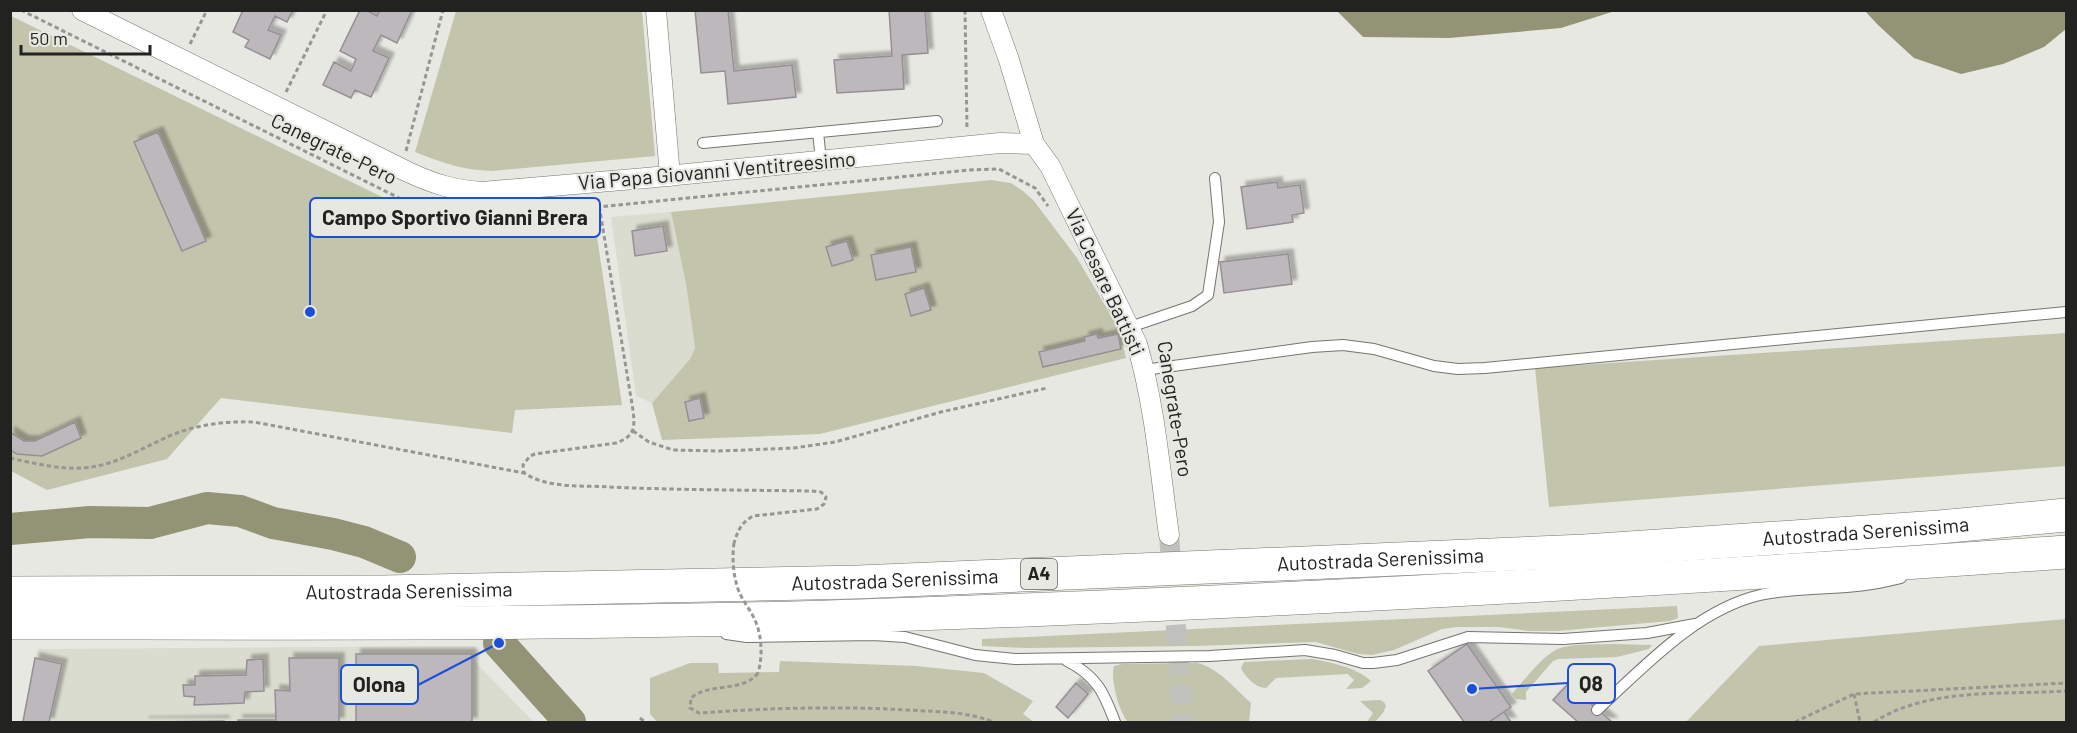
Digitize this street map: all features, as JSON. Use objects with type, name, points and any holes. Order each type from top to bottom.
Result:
[{"type":"highway","name":"Autostrada Serenissima","points":[[10,594],[383,592],[858,582],[1585,550],[1940,527],[2067,515]]},
{"type":"highway","name":"Autostrada Serenissima","points":[[10,622],[624,621],[858,616],[1474,590],[2067,552]]},
{"type":"street","name":"Via Papa Giovanni Ventitreesimo","points":[[82,10],[402,168],[436,184],[458,191],[482,192],[670,176],[1000,142],[1034,144]]},
{"type":"street","points":[[656,10],[670,176]]},
{"type":"street","name":"Via Cesare Battisti","points":[[992,10],[1034,144],[1050,166],[1130,327],[1144,370],[1156,434],[1169,534]]},
{"type":"lane","points":[[703,143],[937,121]]},
{"type":"lane","points":[[818,132],[820,161]]},
{"type":"lane","points":[[1130,327],[1192,306],[1208,296],[1219,222],[1215,178]]},
{"type":"lane","points":[[1144,370],[1312,347],[1343,345],[1374,349],[1434,366],[1458,369],[1485,368],[2067,312]]},
{"type":"lane","points":[[1932,572],[2010,556]]},
{"type":"lane","points":[[1597,710],[1695,624],[1735,603],[1780,591],[1864,585],[1909,576]]},
{"type":"lane","points":[[624,621],[747,637],[873,635],[905,637],[975,656],[1015,659],[1210,656],[1305,650],[1327,653],[1363,663],[1397,660],[1468,637],[1563,639],[1647,633],[1695,624]]},
{"type":"lane","points":[[1065,660],[1092,677],[1107,699],[1115,723]]},
{"type":"path","name":"Canegrate-Pero","points":[[21,10],[401,199],[425,209],[444,213],[488,218],[969,170],[999,169],[1035,188],[1053,214]]},
{"type":"path","points":[[182,60],[207,10]]},
{"type":"path","points":[[279,108],[327,10]]},
{"type":"path","points":[[402,168],[443,10]]},
{"type":"path","points":[[965,10],[969,170]]},
{"type":"path","points":[[524,473],[523,465],[530,456],[616,443],[627,439],[633,431],[635,422],[595,182]]},
{"type":"path","points":[[633,431],[649,442],[673,450],[794,448],[835,442],[942,412],[1047,388]]},
{"type":"path","points":[[10,458],[70,469],[94,467],[136,453],[166,437],[195,427],[226,421],[245,422],[524,473],[537,480],[558,484],[640,489],[821,492],[826,497],[824,504],[817,509],[753,516],[738,528],[734,543],[733,565],[736,582],[758,629],[761,664],[758,673],[750,681],[700,692],[691,698],[690,708],[699,713],[792,708],[862,708],[953,713],[977,716],[993,723]]},
{"type":"path","points":[[1795,723],[1854,694],[2067,683]]},
{"type":"path","points":[[1874,723],[1895,711],[1933,699],[2067,691]]},
{"type":"path","points":[[1854,694],[1860,723]]},
{"type":"path","points":[[640,718],[645,723]]},
{"type":"shaded area","points":[[456,11],[642,11],[655,156],[492,171],[453,165],[415,152]]},
{"type":"shaded area","points":[[1337,11],[1615,11],[1561,28],[1449,38],[1363,37]]},
{"type":"shaded area","points":[[1865,11],[2066,11],[2066,29],[2044,47],[2003,64],[1961,74],[1914,58]]},
{"type":"shaded area","points":[[11,16],[415,213],[460,225],[478,227],[594,216],[622,405],[515,410],[512,433],[221,398],[167,459],[47,490],[11,471]]},
{"type":"shaded area","points":[[991,180],[1011,183],[1034,201],[1077,258],[1119,329],[1126,358],[820,434],[662,440],[652,403],[690,359],[695,348],[686,284],[671,212]]},
{"type":"shaded area","points":[[671,212],[686,284],[695,348],[690,359],[652,403],[636,396],[611,217]]},
{"type":"shaded area","points":[[2066,333],[2066,466],[1549,507],[1535,368]]},
{"type":"shaded area","points":[[1677,606],[1678,618],[1670,621],[1557,631],[1529,631],[1499,627],[1442,629],[1394,650],[1372,655],[1358,654],[1316,642],[1194,646],[1026,648],[982,646],[982,639]]},
{"type":"shaded area","points":[[2066,619],[2066,722],[1686,722],[1759,646]]},
{"type":"shaded area","points":[[1572,645],[1652,645],[1649,649],[1617,657],[1558,659],[1553,661],[1526,692],[1526,700],[1516,699],[1512,694],[1547,656],[1560,648]]},
{"type":"shaded area","points":[[475,646],[475,662],[534,722],[21,722],[38,649]]},
{"type":"shaded area","points":[[1312,659],[1351,669],[1371,681],[1362,688],[1346,689],[1354,680],[1348,674],[1276,678],[1266,688],[1251,681],[1241,668],[1244,662]]},
{"type":"shaded area","points":[[780,661],[916,666],[984,673],[1033,701],[1023,714],[1034,722],[657,722],[650,714],[650,678],[690,663],[718,663],[719,673],[779,672]]},
{"type":"shaded area","points":[[1197,663],[1220,674],[1251,703],[1249,722],[1128,722],[1121,711],[1116,695],[1113,679],[1114,666]]},
{"type":"shaded area","points":[[1380,700],[1386,706],[1383,713],[1375,722],[1367,722],[1373,713],[1360,701]]},
{"type":"building","points":[[243,10],[293,10],[287,22],[275,16],[268,30],[281,35],[270,59],[245,47],[249,40],[233,32]]},
{"type":"building","points":[[360,10],[366,10],[377,16],[380,10],[412,10],[397,43],[381,35],[373,51],[389,58],[371,97],[355,90],[351,98],[323,85],[334,62],[351,71],[356,59],[340,51]]},
{"type":"building","points":[[695,10],[728,10],[734,71],[792,65],[796,97],[728,104],[725,71],[701,73]]},
{"type":"building","points":[[889,10],[925,10],[928,53],[902,55],[904,89],[837,93],[834,60],[892,56]]},
{"type":"building","points":[[158,132],[206,241],[182,251],[134,142]]},
{"type":"building","points":[[1277,182],[1278,188],[1300,185],[1304,213],[1292,215],[1293,222],[1247,229],[1241,187]]},
{"type":"building","points":[[663,226],[667,251],[635,256],[632,231]]},
{"type":"building","points":[[847,241],[853,260],[832,266],[826,247]]},
{"type":"building","points":[[911,247],[916,272],[876,280],[871,255]]},
{"type":"building","points":[[1288,254],[1292,284],[1224,293],[1220,262]]},
{"type":"building","points":[[924,288],[931,310],[911,316],[905,294]]},
{"type":"building","points":[[1097,334],[1098,338],[1118,334],[1121,349],[1043,367],[1039,352],[1085,341],[1084,337]]},
{"type":"building","points":[[700,398],[704,418],[689,421],[685,402]]},
{"type":"building","points":[[75,422],[81,438],[42,456],[17,454],[10,450],[10,432],[24,441],[35,441]]},
{"type":"building","points":[[1467,644],[1511,707],[1489,722],[1464,722],[1428,671]]},
{"type":"building","points":[[356,654],[472,654],[472,722],[356,722]]},
{"type":"building","points":[[35,658],[62,664],[49,722],[23,722]]},
{"type":"building","points":[[289,658],[339,658],[339,722],[238,722],[238,720],[276,720],[275,690],[290,691]]},
{"type":"building","points":[[263,659],[264,691],[245,692],[244,703],[194,705],[195,697],[184,696],[183,685],[195,685],[195,676],[246,675],[247,660]]},
{"type":"building","points":[[1076,683],[1088,694],[1068,718],[1056,707]]},
{"type":"building","points":[[1568,684],[1612,722],[1578,722],[1553,700]]},
{"type":"building","points":[[1504,712],[1511,722],[1489,722]]},
{"type":"building","points":[[224,721],[224,722],[144,722]]},
{"type":"waterway","points":[[10,529],[90,522],[150,523],[207,508],[240,511],[273,523],[333,534],[364,542],[400,557]]},
{"type":"waterway","points":[[499,643],[570,722]]},
{"type":"tunnel","points":[[1169,535],[1183,722]]},
{"type":"place","name":"Campo Sportivo Gianni Brera","points":[[310,312]]},
{"type":"place","name":"Olona","points":[[499,643]]},
{"type":"place","name":"Q8","points":[[1472,689]]}]
